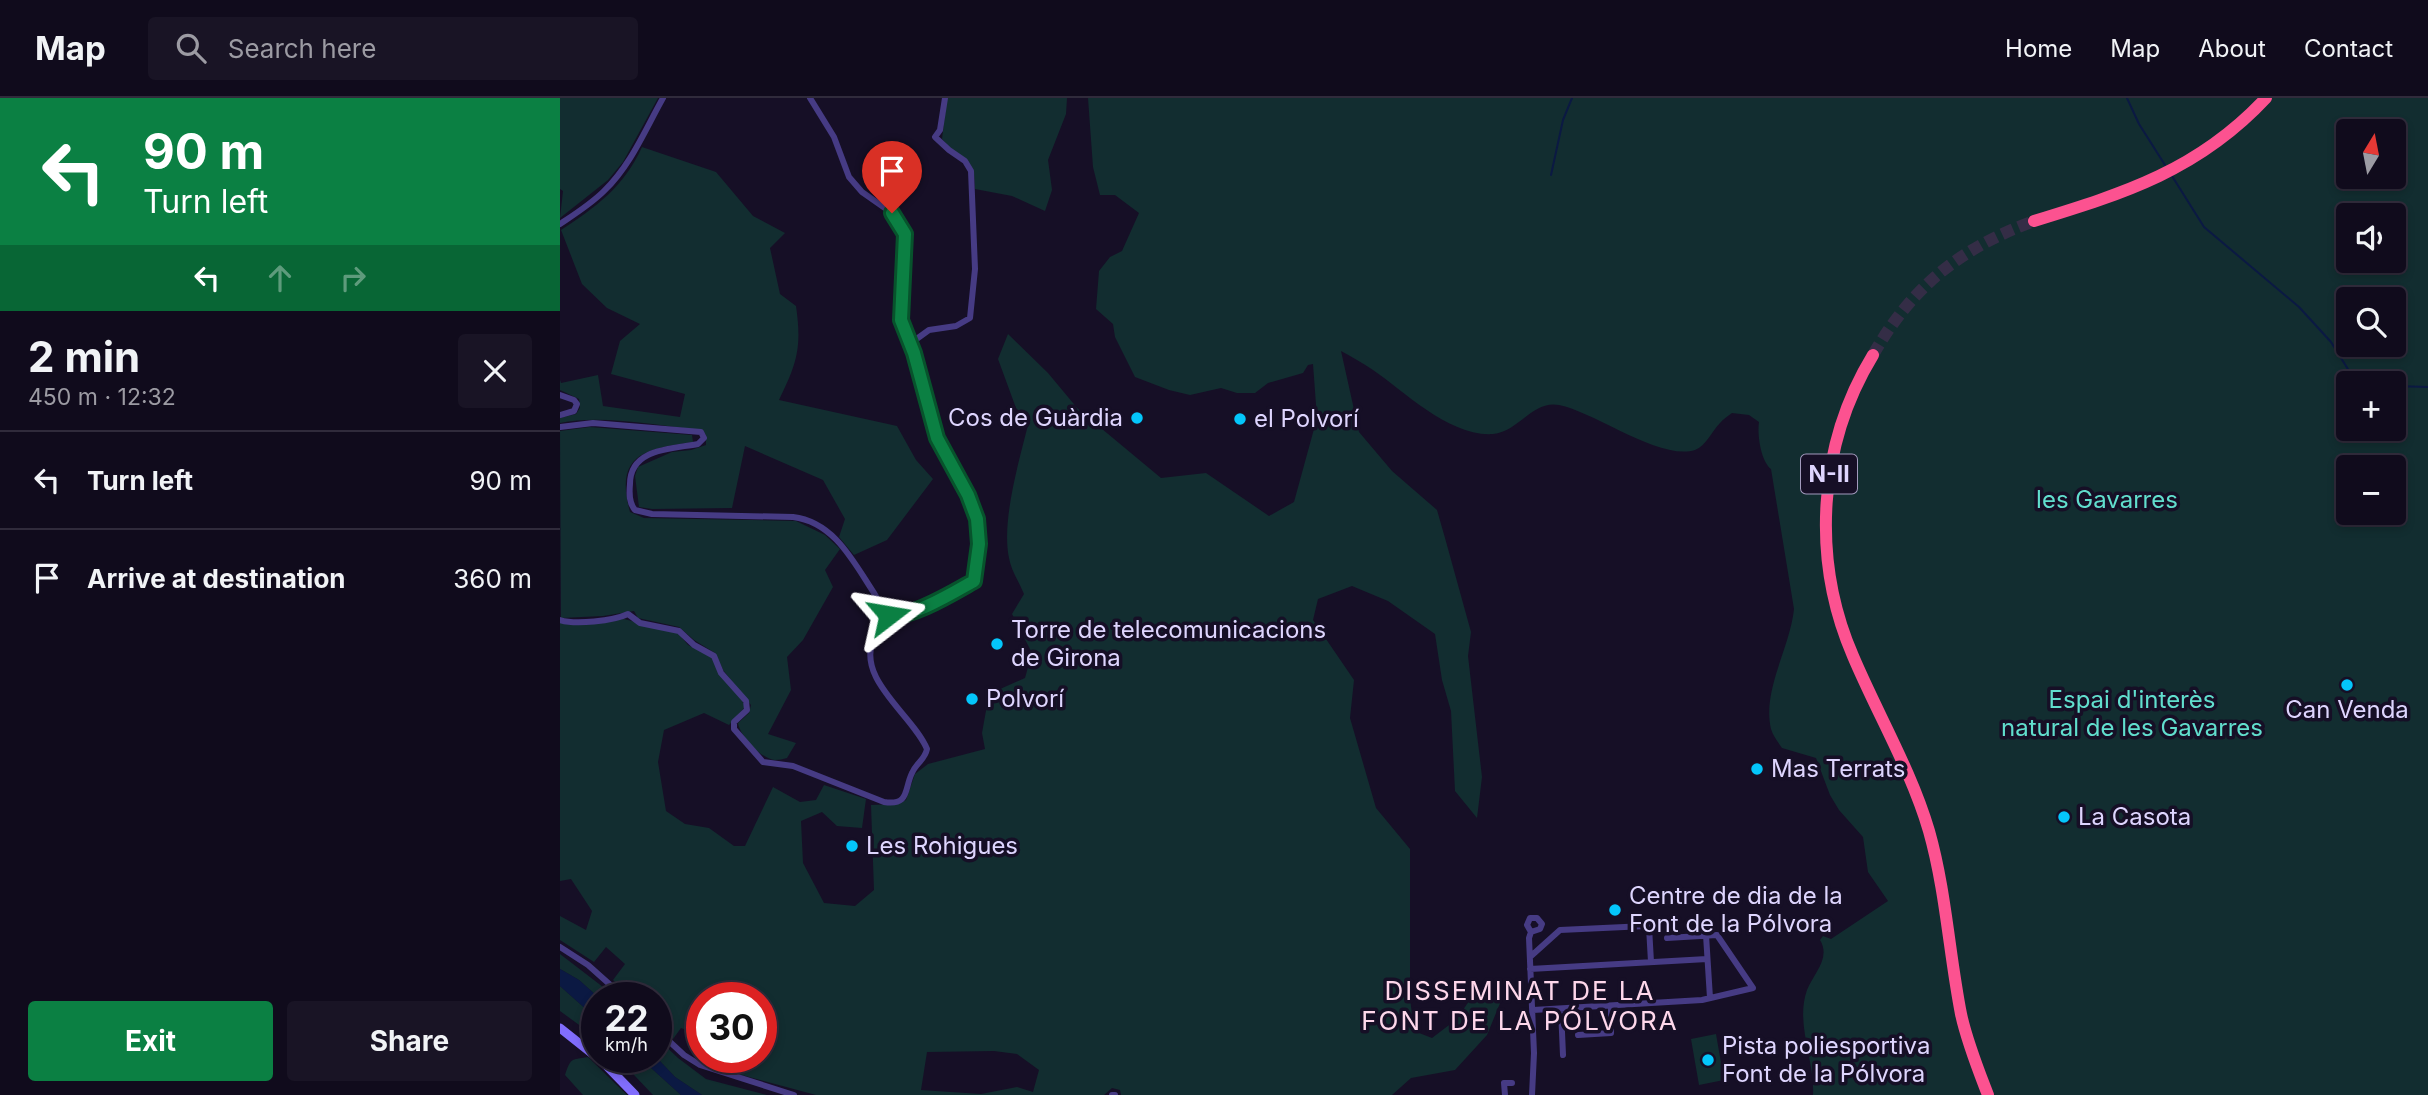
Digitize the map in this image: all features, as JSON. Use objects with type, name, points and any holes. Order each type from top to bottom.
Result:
[{"type":"highway","points":[[2034,221],[2125,192],[2164,175],[2205,152],[2266,98]]},
{"type":"highway","name":"N-II","points":[[1873,355],[1844,415],[1831,463],[1826,502],[1826,535],[1831,581],[1840,620],[1852,654],[1908,773],[1934,850],[1962,1015],[1973,1058],[1988,1095]]},
{"type":"main road","points":[[560,1028],[604,1063],[635,1095]]},
{"type":"street","points":[[560,224],[598,196],[618,176],[663,98]]},
{"type":"street","points":[[560,427],[593,423],[701,432],[704,438],[698,444],[664,449],[636,463],[631,472],[630,484],[631,502],[635,510],[652,514],[727,513],[756,518],[793,517],[807,520],[844,546],[889,615],[897,616],[910,612],[974,581],[979,544],[976,515],[937,438],[911,343],[902,327],[900,314],[904,229],[892,213],[862,192],[849,177],[834,137],[810,98]]},
{"type":"street","points":[[911,343],[929,330],[966,322],[970,318],[973,301],[975,269],[971,171],[965,161],[935,138],[940,130],[945,98]]},
{"type":"street","points":[[560,395],[574,400],[577,406],[572,412],[560,415]]},
{"type":"street","points":[[560,620],[601,620],[628,614],[640,623],[679,631],[688,641],[713,656],[722,673],[746,701],[747,710],[734,722],[734,729],[763,762],[793,766],[884,802],[894,803],[905,795],[911,774],[925,757],[927,749],[873,670],[871,644],[889,615]]},
{"type":"street","points":[[1530,957],[1560,930],[1646,926],[1650,927],[1651,962]]},
{"type":"street","points":[[1531,932],[1534,1053],[1532,1095]]},
{"type":"street","points":[[1533,1010],[1710,999],[1753,988],[1717,935],[1667,938]]},
{"type":"street","points":[[1706,936],[1710,999]]},
{"type":"street","points":[[560,947],[588,965],[607,982]]},
{"type":"street","points":[[1531,969],[1707,959]]},
{"type":"street","points":[[1578,1035],[1611,1033],[1611,1006]]},
{"type":"street","points":[[1561,1009],[1563,1055]]},
{"type":"street","points":[[672,1043],[700,1065],[794,1095]]},
{"type":"street","points":[[1505,1095],[1504,1083],[1512,1083]]},
{"type":"green space","points":[[560,98],[658,98],[623,162],[608,180],[560,218],[563,191],[560,189]]},
{"type":"green space","points":[[947,98],[1067,98],[1066,114],[1048,160],[1052,190],[1045,211],[1012,196],[975,189],[974,174],[942,139]]},
{"type":"green space","name":"Espai d'interès natural de les Gavarres","points":[[1088,98],[2428,98],[2428,1095],[1813,1095],[1803,1016],[1807,990],[1823,959],[1820,940],[1823,936],[1831,939],[1888,901],[1868,872],[1863,837],[1839,810],[1830,795],[1816,758],[1782,748],[1771,729],[1770,699],[1794,609],[1771,469],[1760,447],[1759,422],[1749,415],[1732,413],[1699,448],[1681,452],[1664,449],[1574,409],[1559,405],[1541,407],[1502,432],[1477,433],[1445,421],[1369,367],[1341,351],[1359,432],[1392,471],[1437,510],[1471,632],[1468,656],[1482,777],[1477,818],[1455,791],[1451,711],[1442,680],[1435,634],[1388,601],[1352,586],[1318,599],[1313,620],[1354,680],[1350,718],[1376,808],[1410,849],[1410,998],[1414,1031],[1432,1038],[1457,1019],[1475,992],[1510,979],[1487,1035],[1455,1070],[1411,1078],[1392,1095],[1121,1095],[1120,1090],[1112,1088],[1104,1095],[816,1095],[734,1073],[777,1073],[777,982],[686,982],[686,1030],[681,1028],[673,1039],[672,982],[615,982],[613,980],[625,964],[606,947],[594,962],[560,940],[560,916],[586,930],[592,911],[571,879],[560,881],[560,622],[568,624],[624,619],[678,633],[688,645],[711,656],[742,700],[745,707],[729,725],[704,713],[664,730],[658,762],[666,811],[685,824],[709,828],[734,846],[745,846],[773,787],[800,802],[816,800],[824,785],[866,799],[862,828],[837,826],[822,812],[801,821],[803,863],[824,903],[855,906],[874,890],[871,805],[898,804],[906,800],[915,774],[928,764],[985,749],[982,733],[989,694],[1025,678],[1032,653],[1012,614],[1024,594],[1010,562],[1007,526],[1029,421],[1016,408],[998,359],[1008,334],[1048,373],[1078,409],[1161,478],[1206,473],[1269,516],[1294,502],[1317,418],[1313,364],[1308,365],[1303,373],[1268,383],[1255,393],[1237,393],[1221,388],[1190,395],[1135,377],[1115,337],[1113,324],[1096,309],[1099,271],[1110,257],[1122,251],[1139,213],[1115,195],[1100,195],[1093,167]],"holes":[[[994,1051],[1017,1054],[1039,1070],[1033,1092],[1017,1087],[981,1094],[921,1090],[927,1052]]]},
{"type":"green space","points":[[642,147],[716,172],[753,216],[785,233],[770,248],[780,294],[796,306],[798,344],[794,365],[779,400],[897,426],[916,460],[933,479],[887,540],[854,555],[839,537],[845,519],[823,480],[745,446],[732,508],[639,507],[635,476],[638,467],[672,452],[706,445],[706,435],[702,430],[612,420],[560,423],[560,418],[576,414],[580,408],[579,399],[560,390],[560,380],[561,383],[598,375],[603,406],[680,417],[685,394],[611,374],[620,341],[640,324],[607,308],[582,284],[561,230],[586,213],[618,185]]},
{"type":"green space","points":[[590,427],[692,435],[693,442],[648,452],[630,466],[626,478],[626,493],[630,512],[644,518],[796,521],[825,535],[840,549],[825,570],[833,587],[803,640],[787,657],[791,690],[768,734],[796,743],[787,758],[769,759],[747,740],[738,723],[749,713],[751,705],[723,670],[715,653],[679,627],[638,618],[634,611],[561,618],[560,431]]},
{"type":"green space","points":[[560,954],[596,982],[581,982],[560,969]]},
{"type":"green space","points":[[560,986],[581,1005],[581,1026],[560,1011]]},
{"type":"green space","name":"Pista poliesportiva Font de la Pólvora","points":[[1716,1034],[1724,1080],[1699,1085],[1691,1039]]},
{"type":"green space","points":[[672,1052],[686,1064],[686,1073],[698,1073],[706,1079],[767,1095],[702,1095],[671,1073]]},
{"type":"green space","points":[[581,1058],[581,1073],[604,1073],[627,1095],[583,1095],[565,1075],[572,1061]]},
{"type":"green space","points":[[632,1073],[657,1073],[681,1095],[653,1095]]},
{"type":"water","points":[[560,969],[579,980],[581,1005],[560,986]]},
{"type":"water","points":[[657,1073],[671,1073],[702,1095],[681,1095]]},
{"type":"waterway","points":[[1551,175],[1563,120],[1572,98]]},
{"type":"waterway","points":[[2127,98],[2139,124],[2165,165]]},
{"type":"waterway","points":[[2172,176],[2204,227],[2299,307],[2331,342],[2349,371]]},
{"type":"waterway","points":[[2406,386],[2428,387]]},
{"type":"tunnel","points":[[1873,355],[1904,309],[1941,272],[1984,244],[2034,221]]},
{"type":"place","name":"Cos de Guàrdia","points":[[1137,418]]},
{"type":"place","name":"el Polvorí","points":[[1240,419]]},
{"type":"place","name":"Torre de telecomunicacions de Girona","points":[[997,644]]},
{"type":"place","name":"Can Venda","points":[[2347,685]]},
{"type":"place","name":"Polvorí","points":[[972,699]]},
{"type":"place","name":"Mas Terrats","points":[[1757,769]]},
{"type":"place","name":"La Casota","points":[[2064,817]]},
{"type":"place","name":"Les Rohigues","points":[[852,846]]},
{"type":"place","name":"Centre de dia de la Font de la Pólvora","points":[[1615,910]]},
{"type":"place","name":"Pista poliesportiva Font de la Pólvora","points":[[1708,1060]]},
{"type":"district","name":"DISSEMINAT DE LA FONT DE LA PÓLVORA","points":[[1520,1006]]},
{"type":"route","points":[[889,615],[897,616],[910,612],[974,581],[979,544],[976,513],[937,438],[911,343],[902,327],[900,307],[905,234],[892,213]]},
{"type":"park label","name":"les Gavarres","points":[[2107,500]]}]
